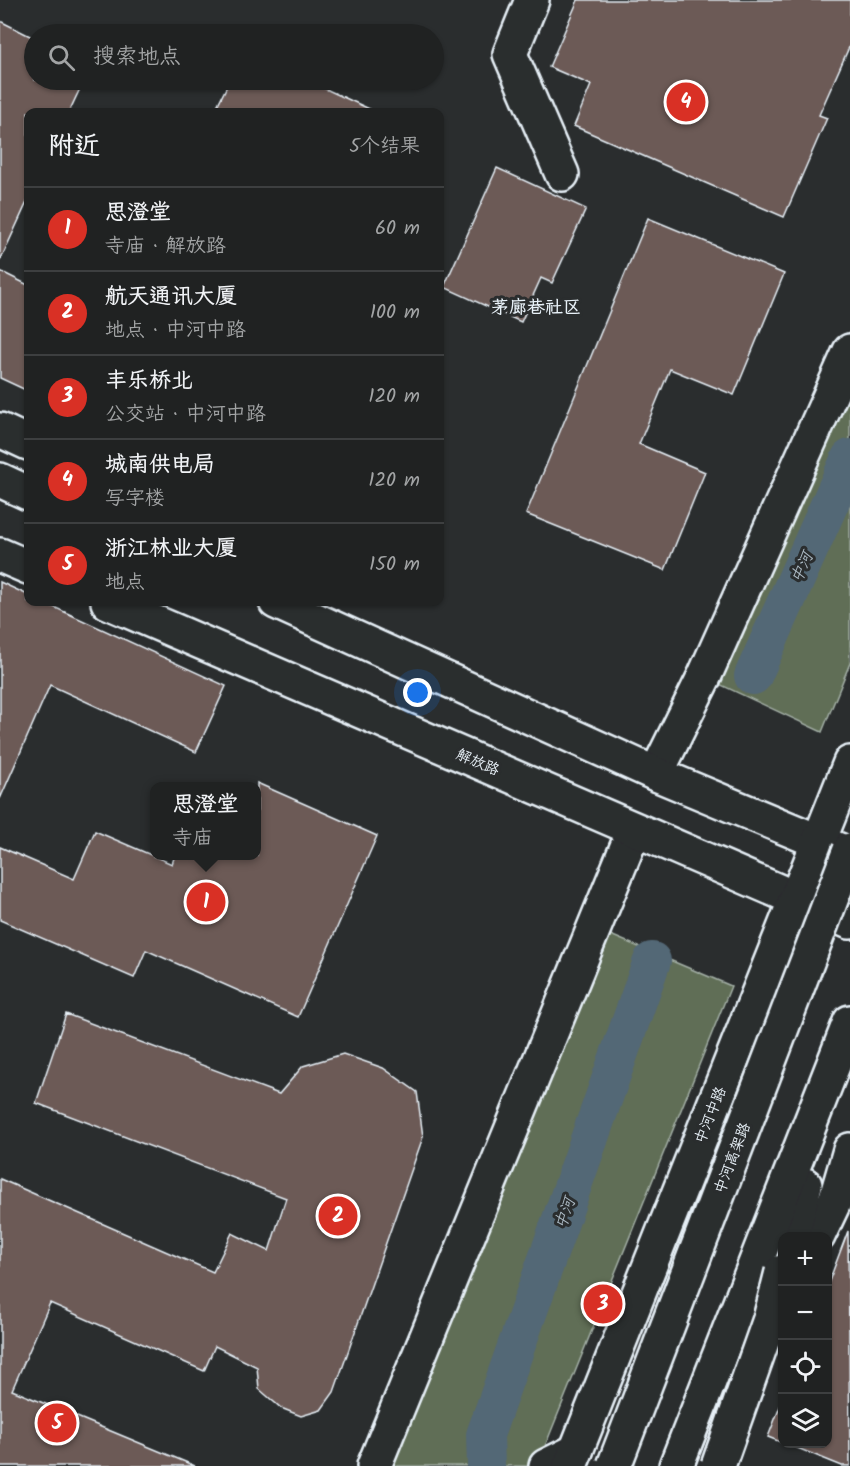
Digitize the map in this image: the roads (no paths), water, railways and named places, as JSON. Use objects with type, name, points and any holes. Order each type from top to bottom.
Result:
[{"type":"main road","points":[[532,0],[510,54],[562,174]]},
{"type":"main road","points":[[656,774],[704,677],[850,351]]},
{"type":"main road","points":[[0,429],[24,441]]},
{"type":"main road","points":[[0,480],[24,491]]},
{"type":"main road","points":[[0,555],[24,565]]},
{"type":"main road","name":"解放路","points":[[117,606],[850,922]]},
{"type":"main road","points":[[285,606],[656,774],[850,853]]},
{"type":"main road","name":"中河中路","points":[[573,1458],[850,763]]},
{"type":"main road","points":[[374,1466],[634,830]]},
{"type":"main road","name":"中河高架路","points":[[614,1466],[850,853]]},
{"type":"main road","points":[[793,1232],[847,1030]]},
{"type":"main road","points":[[676,1466],[847,1030]]},
{"type":"main road","points":[[820,1232],[836,1198],[850,1150]]},
{"type":"main road","points":[[716,1466],[770,1318],[779,1286]]},
{"type":"main road","points":[[716,1466],[778,1326]]},
{"type":"main road","points":[[546,1466],[573,1458]]},
{"type":"waterway","name":"中河","points":[[753,676],[850,458]]},
{"type":"waterway","name":"中河","points":[[486,1466],[485,1435],[652,961]]},
{"type":"place","name":"城南供电局","points":[[686,102]]},
{"type":"place","name":"思澄堂","points":[[206,902]]},
{"type":"place","name":"航天通讯大厦","points":[[338,1216]]},
{"type":"place","name":"丰乐桥北","points":[[603,1304]]},
{"type":"place","name":"浙江林业大厦","points":[[57,1423]]},
{"type":"district","name":"茅廊巷社区","points":[[536,307]]}]
